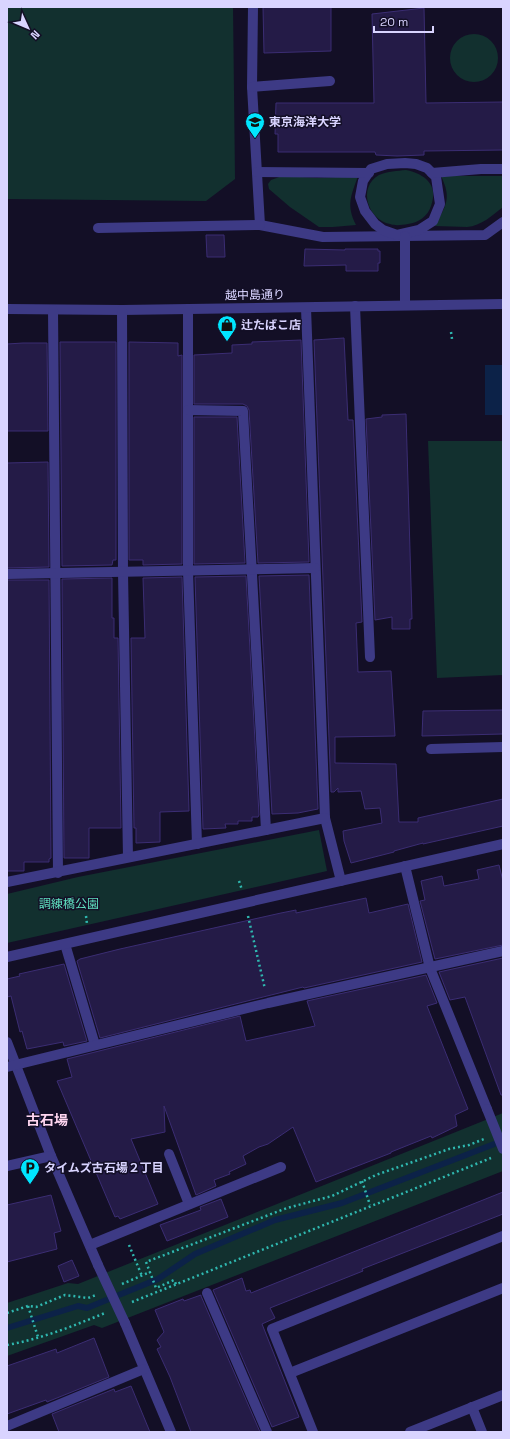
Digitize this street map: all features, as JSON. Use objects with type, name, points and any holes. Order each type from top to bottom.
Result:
[{"type":"street","points":[[253,7],[252,87],[260,225]]},
{"type":"street","points":[[252,87],[330,82]]},
{"type":"street","points":[[387,164],[416,164],[427,168],[436,177],[440,204],[433,221],[418,230],[401,236],[383,230],[375,224],[365,211],[360,197],[363,181],[369,173],[371,169],[387,164]]},
{"type":"street","points":[[432,173],[481,168],[503,169]]},
{"type":"street","points":[[257,172],[369,173]]},
{"type":"street","points":[[98,228],[260,225],[323,237],[485,235],[503,222]]},
{"type":"street","points":[[401,236],[405,305]]},
{"type":"street","name":"越中島通り","points":[[7,310],[306,308],[503,304]]},
{"type":"street","points":[[355,306],[370,657]]},
{"type":"street","points":[[306,308],[325,818],[341,881]]},
{"type":"street","points":[[188,309],[188,571],[197,844]]},
{"type":"street","points":[[53,310],[54,574],[58,873]]},
{"type":"street","points":[[122,310],[123,572],[128,857]]},
{"type":"street","points":[[188,410],[243,411],[266,830]]},
{"type":"street","points":[[7,574],[315,568]]},
{"type":"street","points":[[432,749],[503,747]]},
{"type":"street","points":[[7,882],[58,873],[128,857],[325,818]]},
{"type":"street","points":[[7,957],[503,844]]},
{"type":"street","points":[[405,866],[430,968],[487,1109],[499,1152]]},
{"type":"street","points":[[65,944],[95,1046]]},
{"type":"street","points":[[12,1066],[268,1003],[503,951]]},
{"type":"street","points":[[7,1042],[12,1066],[125,1323],[170,1432]]},
{"type":"street","points":[[169,1154],[189,1204]]},
{"type":"street","points":[[7,1166],[51,1156]]},
{"type":"street","points":[[90,1245],[281,1167]]},
{"type":"street","points":[[314,1432],[272,1329],[503,1236]]},
{"type":"street","points":[[290,1373],[503,1288]]},
{"type":"street","points":[[206,1292],[267,1432]]},
{"type":"street","points":[[7,1426],[144,1369]]},
{"type":"street","points":[[410,1432],[503,1395]]},
{"type":"street","points":[[472,1407],[482,1432]]},
{"type":"path","points":[[451,332],[452,339]]},
{"type":"path","points":[[248,917],[268,1003]]},
{"type":"path","points":[[176,1284],[174,1280],[156,1288],[146,1262],[287,1208],[332,1196],[376,1174],[449,1149],[469,1145],[490,1137]]},
{"type":"path","points":[[145,1297],[499,1152]]},
{"type":"path","points":[[362,1181],[370,1205]]},
{"type":"path","points":[[134,1256],[142,1276]]},
{"type":"path","points":[[115,1287],[150,1272]]},
{"type":"path","points":[[7,1313],[28,1306],[36,1307],[65,1295],[88,1298],[102,1292]]},
{"type":"path","points":[[28,1306],[38,1337]]},
{"type":"path","points":[[7,1345],[63,1330],[102,1314]]},
{"type":"green space","points":[[7,7],[233,7],[235,179],[206,201],[7,199]]},
{"type":"green space","points":[[474,34],[483,36],[491,41],[496,49],[498,58],[496,67],[491,75],[483,80],[474,82],[465,80],[457,75],[452,67],[450,58],[452,49],[457,41],[465,36]]},
{"type":"green space","points":[[406,170],[419,174],[432,186],[433,199],[430,210],[419,221],[412,223],[394,225],[382,221],[371,210],[367,195],[368,187],[372,180],[379,175]]},
{"type":"green space","points":[[282,176],[317,178],[358,176],[350,206],[356,225],[319,227],[290,207],[269,189],[268,184],[271,180]]},
{"type":"green space","points":[[441,176],[503,176],[503,207],[477,225],[467,227],[435,226],[445,207],[447,196]]},
{"type":"green space","points":[[428,441],[503,441],[503,675],[437,678]]},
{"type":"green space","name":"調練橋公園","points":[[319,830],[327,871],[7,943],[7,894],[78,877]]},
{"type":"green space","points":[[503,1113],[503,1171],[102,1328],[94,1325],[7,1356],[7,1303],[68,1283],[78,1284]]},
{"type":"water","points":[[485,365],[503,365],[503,415],[485,415]]},
{"type":"building","points":[[263,7],[331,7],[331,51],[264,53]]},
{"type":"building","points":[[424,8],[426,103],[503,102],[503,150],[424,151],[424,155],[397,156],[376,155],[375,152],[278,152],[278,134],[275,134],[276,103],[374,103],[372,14]]},
{"type":"building","points":[[206,235],[224,235],[225,257],[207,257]]},
{"type":"building","points":[[305,249],[378,249],[378,251],[380,251],[380,263],[378,263],[378,271],[346,271],[346,265],[304,266]]},
{"type":"building","points":[[344,338],[348,420],[353,420],[362,622],[356,623],[358,672],[391,671],[395,736],[335,737],[335,763],[396,764],[399,822],[418,822],[418,818],[503,799],[503,826],[423,843],[351,863],[344,841],[343,831],[382,823],[380,808],[365,809],[361,791],[338,792],[338,788],[334,792],[331,792],[314,340]]},
{"type":"building","points":[[301,340],[309,562],[258,563],[249,410],[247,406],[243,404],[194,404],[194,355],[232,353],[232,345],[252,344],[252,342]]},
{"type":"building","points":[[60,342],[116,342],[116,560],[113,560],[112,565],[62,566]]},
{"type":"building","points":[[129,342],[178,343],[178,356],[182,355],[182,564],[143,565],[143,560],[129,560]]},
{"type":"building","points":[[47,343],[48,431],[7,431],[7,344]]},
{"type":"building","points":[[406,414],[412,619],[410,619],[410,629],[392,629],[392,617],[375,620],[366,419],[382,417],[382,415]]},
{"type":"building","points":[[194,417],[237,417],[245,563],[194,564]]},
{"type":"building","points":[[48,462],[49,567],[7,568],[7,463]]},
{"type":"building","points":[[309,575],[318,809],[298,813],[272,814],[259,576]]},
{"type":"building","points":[[246,576],[259,815],[258,817],[252,817],[252,821],[238,821],[238,824],[225,824],[226,828],[203,829],[195,577]]},
{"type":"building","points":[[182,577],[189,811],[160,812],[160,842],[136,843],[136,828],[134,828],[131,638],[145,638],[143,578]]},
{"type":"building","points":[[112,578],[112,618],[114,618],[114,638],[118,638],[121,828],[89,828],[89,858],[64,858],[62,579]]},
{"type":"building","points":[[7,580],[49,580],[51,858],[49,859],[49,862],[24,862],[24,871],[7,871]]},
{"type":"building","points":[[503,710],[503,734],[422,736],[423,711]]},
{"type":"building","points":[[499,865],[503,881],[503,945],[435,959],[420,901],[425,900],[421,881],[442,876],[444,886],[479,879],[477,870]]},
{"type":"building","points":[[366,898],[369,913],[408,904],[422,962],[303,987],[100,1038],[77,961],[80,959],[281,913],[296,910],[296,913]]},
{"type":"building","points":[[503,958],[503,1095],[501,1095],[465,997],[450,1000],[439,972]]},
{"type":"building","points":[[64,964],[87,1041],[64,1046],[63,1042],[27,1049],[22,1031],[20,1032],[11,996],[7,997],[7,979],[20,976],[19,974]]},
{"type":"building","points":[[426,975],[437,1003],[427,1006],[468,1109],[455,1115],[457,1126],[432,1138],[431,1136],[316,1182],[293,1127],[268,1144],[243,1156],[246,1164],[229,1172],[230,1174],[214,1180],[216,1186],[196,1195],[164,1106],[165,1132],[131,1139],[158,1204],[120,1219],[118,1216],[115,1217],[57,1081],[72,1077],[67,1059],[240,1016],[246,1041],[315,1026],[307,1001]]},
{"type":"building","points":[[503,1192],[503,1214],[362,1269],[363,1271],[270,1308],[275,1318],[262,1324],[299,1417],[272,1427],[213,1290],[242,1278],[246,1291],[250,1290],[251,1293]]},
{"type":"building","points":[[51,1195],[61,1231],[54,1233],[57,1249],[7,1262],[7,1205]]},
{"type":"building","points":[[221,1199],[228,1217],[167,1241],[160,1225],[201,1210],[200,1207]]},
{"type":"building","points":[[72,1260],[79,1276],[64,1282],[58,1266]]},
{"type":"building","points":[[201,1295],[260,1432],[191,1432],[170,1377],[157,1349],[161,1347],[157,1340],[164,1332],[155,1310],[183,1299],[184,1301]]},
{"type":"building","points":[[94,1338],[109,1377],[47,1402],[46,1400],[7,1414],[7,1366],[56,1349],[57,1353]]},
{"type":"building","points":[[131,1386],[150,1432],[59,1432],[52,1414],[114,1389],[115,1392]]},
{"type":"waterway","points":[[7,1328],[78,1306],[87,1308],[158,1279],[195,1254],[275,1220],[342,1203],[502,1141]]},
{"type":"place","name":"東京海洋大学","points":[[255,139]]},
{"type":"place","name":"辻たばこ店","points":[[227,342]]},
{"type":"place","name":"タイムズ古石場２丁目","points":[[30,1185]]},
{"type":"district","name":"古石場","points":[[47,1120]]}]
